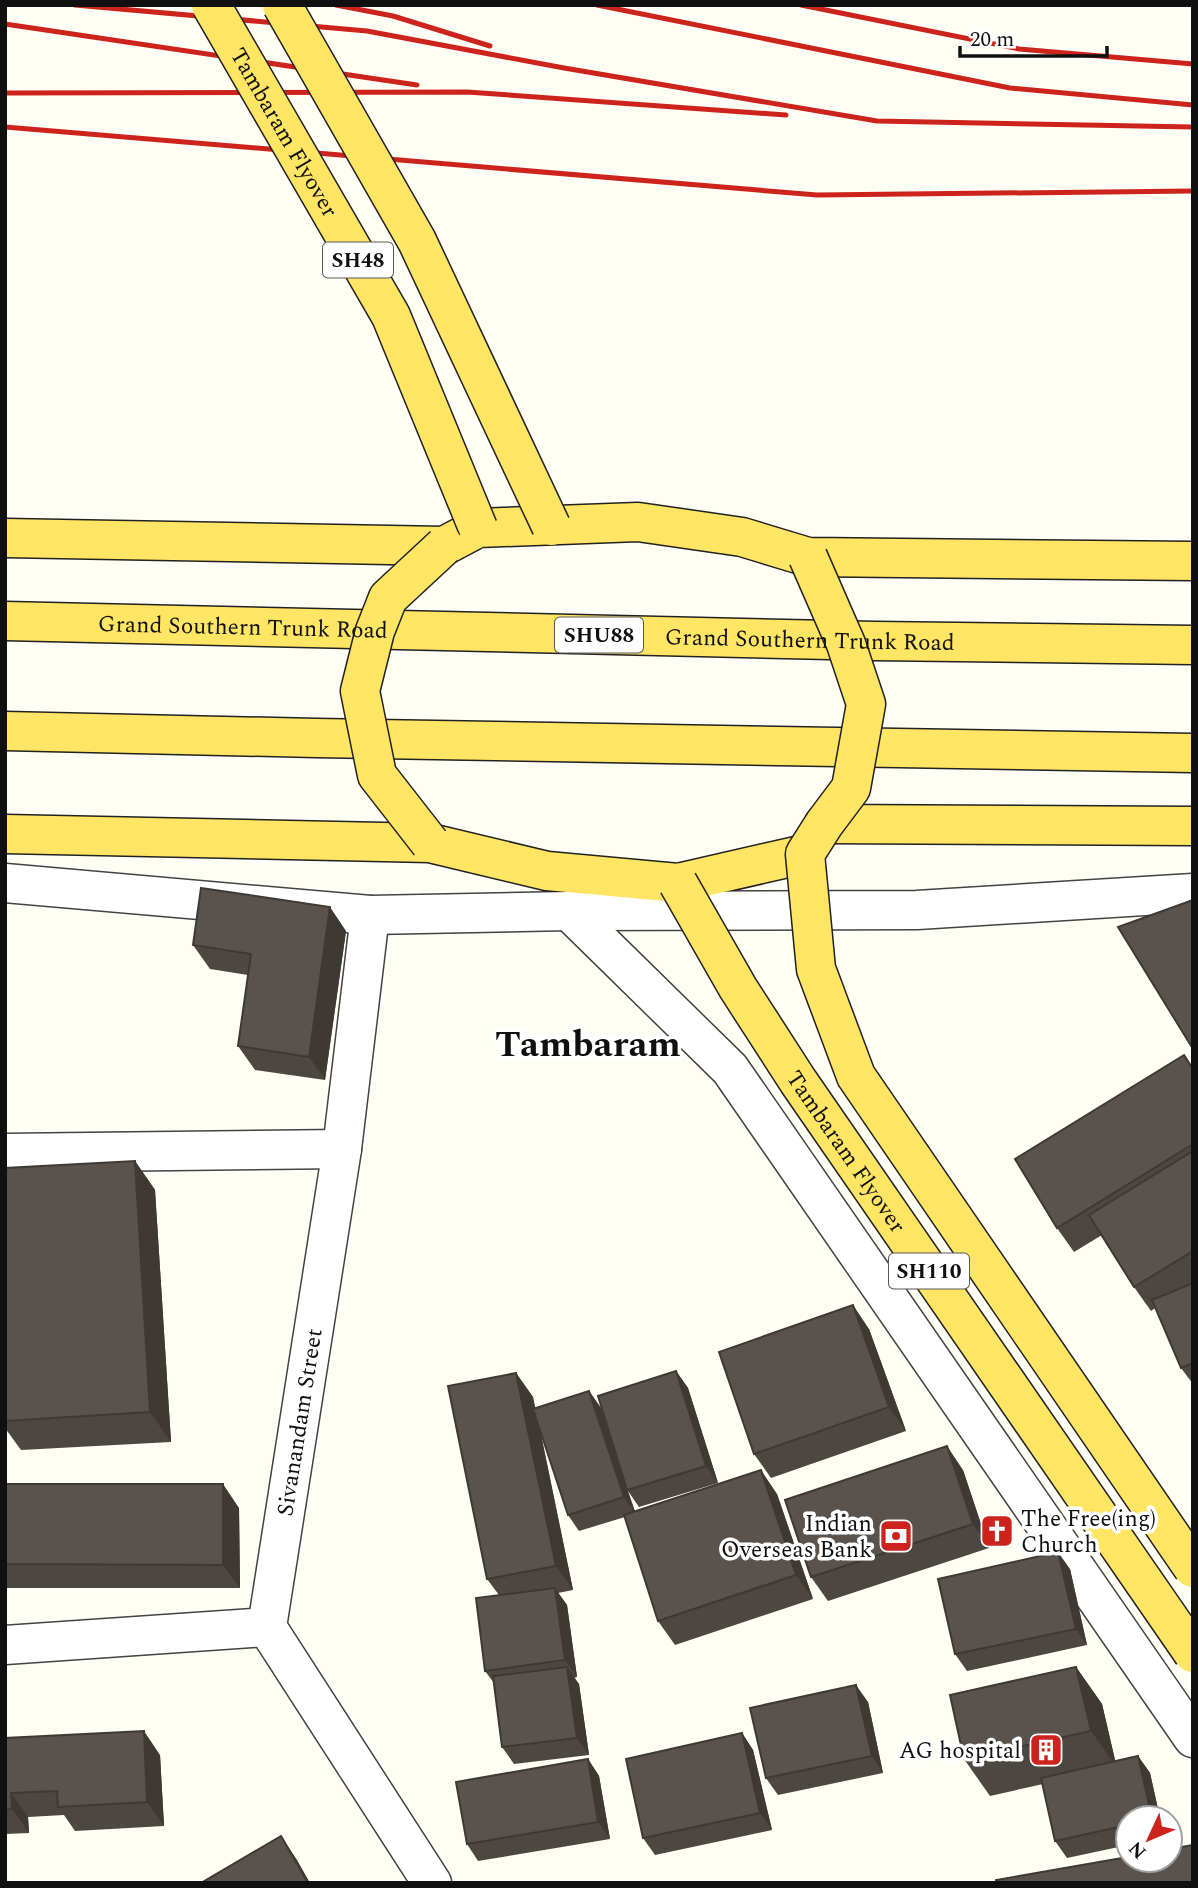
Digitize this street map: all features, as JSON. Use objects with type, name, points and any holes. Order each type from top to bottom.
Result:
[{"type":"main road","name":"Tambaram Flyover","points":[[211,5],[391,316],[478,528]]},
{"type":"main road","name":"SH48","points":[[282,5],[417,241],[551,526]]},
{"type":"main road","points":[[430,843],[377,775],[360,691],[375,631],[388,598],[444,546],[478,528],[638,522],[742,537],[808,557],[1193,561]]},
{"type":"main road","points":[[5,538],[444,546]]},
{"type":"main road","points":[[808,557],[846,644],[866,704],[851,788],[814,839]]},
{"type":"main road","name":"Grand Southern Trunk Road","points":[[5,621],[876,641],[1193,645]]},
{"type":"main road","points":[[5,731],[371,740],[1193,753]]},
{"type":"main road","points":[[5,834],[430,843],[547,871],[678,883],[814,839],[1193,826]]},
{"type":"main road","name":"SH110","points":[[814,839],[816,969],[856,1076],[1193,1567]]},
{"type":"main road","name":"Tambaram Flyover","points":[[678,883],[738,988],[798,1081],[1193,1653]]},
{"type":"street","points":[[5,883],[370,915],[569,911],[917,910],[1193,893]]},
{"type":"street","points":[[569,911],[730,1069],[1193,1738]]},
{"type":"street","name":"Sivanandam Street","points":[[267,1627],[342,1149],[370,915]]},
{"type":"street","points":[[5,1153],[342,1149]]},
{"type":"street","points":[[5,1645],[267,1627],[432,1883]]},
{"type":"building","points":[[201,888],[330,907],[309,1057],[238,1046],[251,954],[193,945]]},
{"type":"building","points":[[1193,900],[1193,1049],[1118,927]]},
{"type":"building","points":[[1184,1055],[1193,1069],[1193,1144],[1057,1228],[1015,1159]]},
{"type":"building","points":[[1193,1151],[1193,1251],[1134,1287],[1089,1215]]},
{"type":"building","points":[[135,1161],[150,1412],[5,1421],[5,1168]]},
{"type":"building","points":[[1193,1283],[1193,1363],[1181,1368],[1152,1300]]},
{"type":"building","points":[[853,1305],[889,1407],[754,1454],[719,1352]]},
{"type":"building","points":[[676,1371],[706,1466],[627,1490],[598,1396]]},
{"type":"building","points":[[516,1373],[556,1566],[487,1579],[448,1386]]},
{"type":"building","points":[[589,1391],[624,1497],[568,1515],[533,1409]]},
{"type":"building","name":"Indian Overseas Bank","points":[[947,1446],[973,1524],[811,1577],[785,1500]]},
{"type":"building","points":[[761,1470],[796,1575],[658,1621],[624,1515]]},
{"type":"building","points":[[5,1484],[223,1484],[223,1565],[5,1564]]},
{"type":"building","points":[[1058,1552],[1076,1629],[955,1654],[938,1579]]},
{"type":"building","points":[[555,1588],[565,1660],[485,1671],[476,1598]]},
{"type":"building","points":[[567,1667],[577,1738],[502,1747],[493,1676]]},
{"type":"building","points":[[1076,1667],[1091,1731],[964,1759],[950,1695]]},
{"type":"building","points":[[856,1685],[872,1756],[766,1778],[750,1708]]},
{"type":"building","points":[[144,1731],[147,1802],[58,1807],[57,1791],[11,1793],[12,1809],[5,1810],[5,1738]]},
{"type":"building","points":[[742,1733],[760,1813],[643,1838],[626,1759]]},
{"type":"building","points":[[1138,1756],[1149,1804],[1114,1804],[1114,1828],[1055,1841],[1041,1778]]},
{"type":"building","points":[[588,1759],[598,1822],[467,1844],[456,1782]]},
{"type":"building","points":[[281,1836],[308,1883],[201,1883]]},
{"type":"building","points":[[1193,1845],[1193,1883],[996,1883],[996,1880],[1114,1859],[1114,1874],[1184,1874],[1184,1847]]},
{"type":"railway","points":[[75,5],[367,31],[564,68],[877,121],[1193,127]]},
{"type":"railway","points":[[336,5],[393,16],[490,46]]},
{"type":"railway","points":[[597,5],[1010,88],[1193,105]]},
{"type":"railway","points":[[801,5],[1019,49],[1193,64]]},
{"type":"railway","points":[[5,24],[417,85]]},
{"type":"railway","points":[[5,93],[467,92],[786,115]]},
{"type":"railway","points":[[5,127],[817,195],[1193,191]]},
{"type":"place","name":"The Free(ing) Church","points":[[997,1531]]},
{"type":"place","name":"Indian Overseas Bank","points":[[896,1536]]},
{"type":"place","name":"AG hospital","points":[[1046,1750]]},
{"type":"district","name":"Tambaram","points":[[588,1043]]}]
